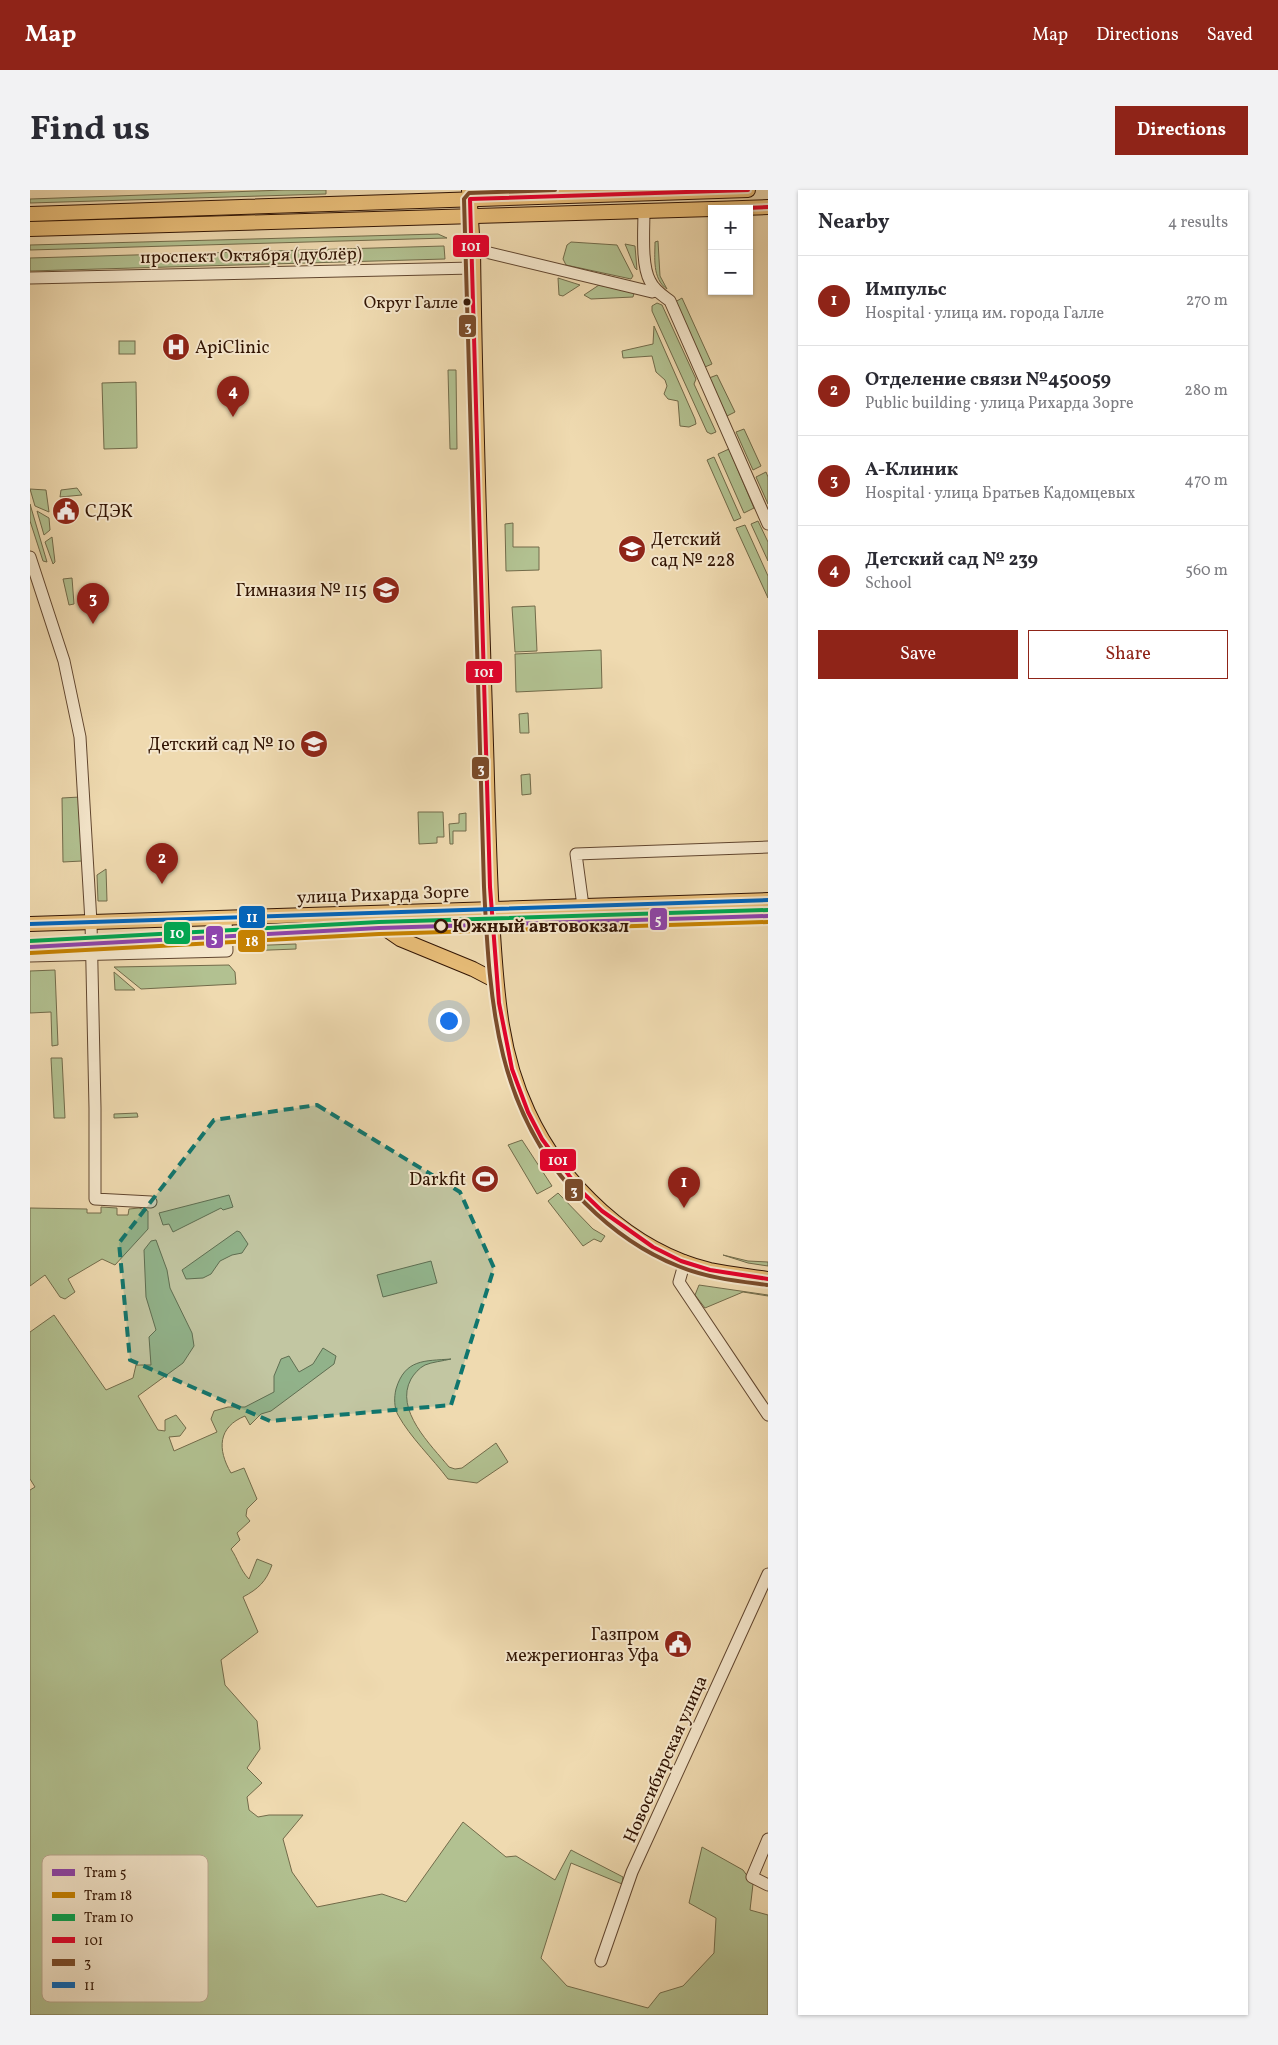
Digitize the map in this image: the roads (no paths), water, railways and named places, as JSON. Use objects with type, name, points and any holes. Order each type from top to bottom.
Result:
[{"type":"main road","points":[[30,214],[384,203],[469,194],[558,195],[748,190]]},
{"type":"main road","points":[[469,194],[473,250],[491,909],[496,981],[502,1030],[511,1073],[529,1115],[547,1147],[569,1178],[594,1204],[644,1242],[685,1261],[710,1270],[768,1280]]},
{"type":"main road","points":[[558,195],[558,213]]},
{"type":"main road","points":[[384,203],[385,218]]},
{"type":"main road","points":[[753,208],[768,207]]},
{"type":"main road","points":[[30,229],[708,209]]},
{"type":"main road","name":"улица Рихарда Зорге","points":[[30,924],[768,900]]},
{"type":"main road","points":[[350,914],[384,928],[400,939],[473,969],[496,981]]},
{"type":"street","points":[[644,211],[649,280],[656,291],[670,301],[768,524]]},
{"type":"street","points":[[473,250],[646,291],[656,291]]},
{"type":"street","name":"проспект Октября (дублёр)","points":[[30,278],[473,268]]},
{"type":"street","points":[[30,557],[64,661],[76,709],[82,760],[91,922],[95,1199],[151,1202]]},
{"type":"street","points":[[583,906],[576,854],[768,847]]},
{"type":"street","points":[[30,956],[227,951],[226,918]]},
{"type":"street","points":[[685,1261],[678,1282],[768,1416]]},
{"type":"street","name":"Новосибирская улица","points":[[601,1961],[632,1872],[768,1574]]},
{"type":"street","points":[[768,1839],[752,1877],[768,1885]]},
{"type":"tram line","name":"10","points":[[30,941],[379,922],[768,910]]},
{"type":"tram line","name":"5","points":[[30,947],[379,928],[768,916]]},
{"type":"tram line","name":"18","points":[[30,953],[379,934],[768,922]]},
{"type":"place","name":"Округ Галле","points":[[467,302]]},
{"type":"place","name":"ApiClinic","points":[[176,347]]},
{"type":"place","name":"Детский сад № 239","points":[[233,417]]},
{"type":"place","name":"СДЭК","points":[[66,511]]},
{"type":"place","name":"Детский сад № 228","points":[[632,549]]},
{"type":"place","name":"Гимназия № 115","points":[[386,590]]},
{"type":"place","name":"А-Клиник","points":[[93,624]]},
{"type":"place","name":"Детский сад № 10","points":[[314,744]]},
{"type":"place","name":"Отделение связи №450059","points":[[162,884]]},
{"type":"place","name":"Южный автовокзал","points":[[441,926]]},
{"type":"place","name":"Darkfit","points":[[485,1179]]},
{"type":"place","name":"Импульс","points":[[684,1208]]},
{"type":"place","name":"Газпром межрегионгаз Уфа","points":[[678,1644]]}]
